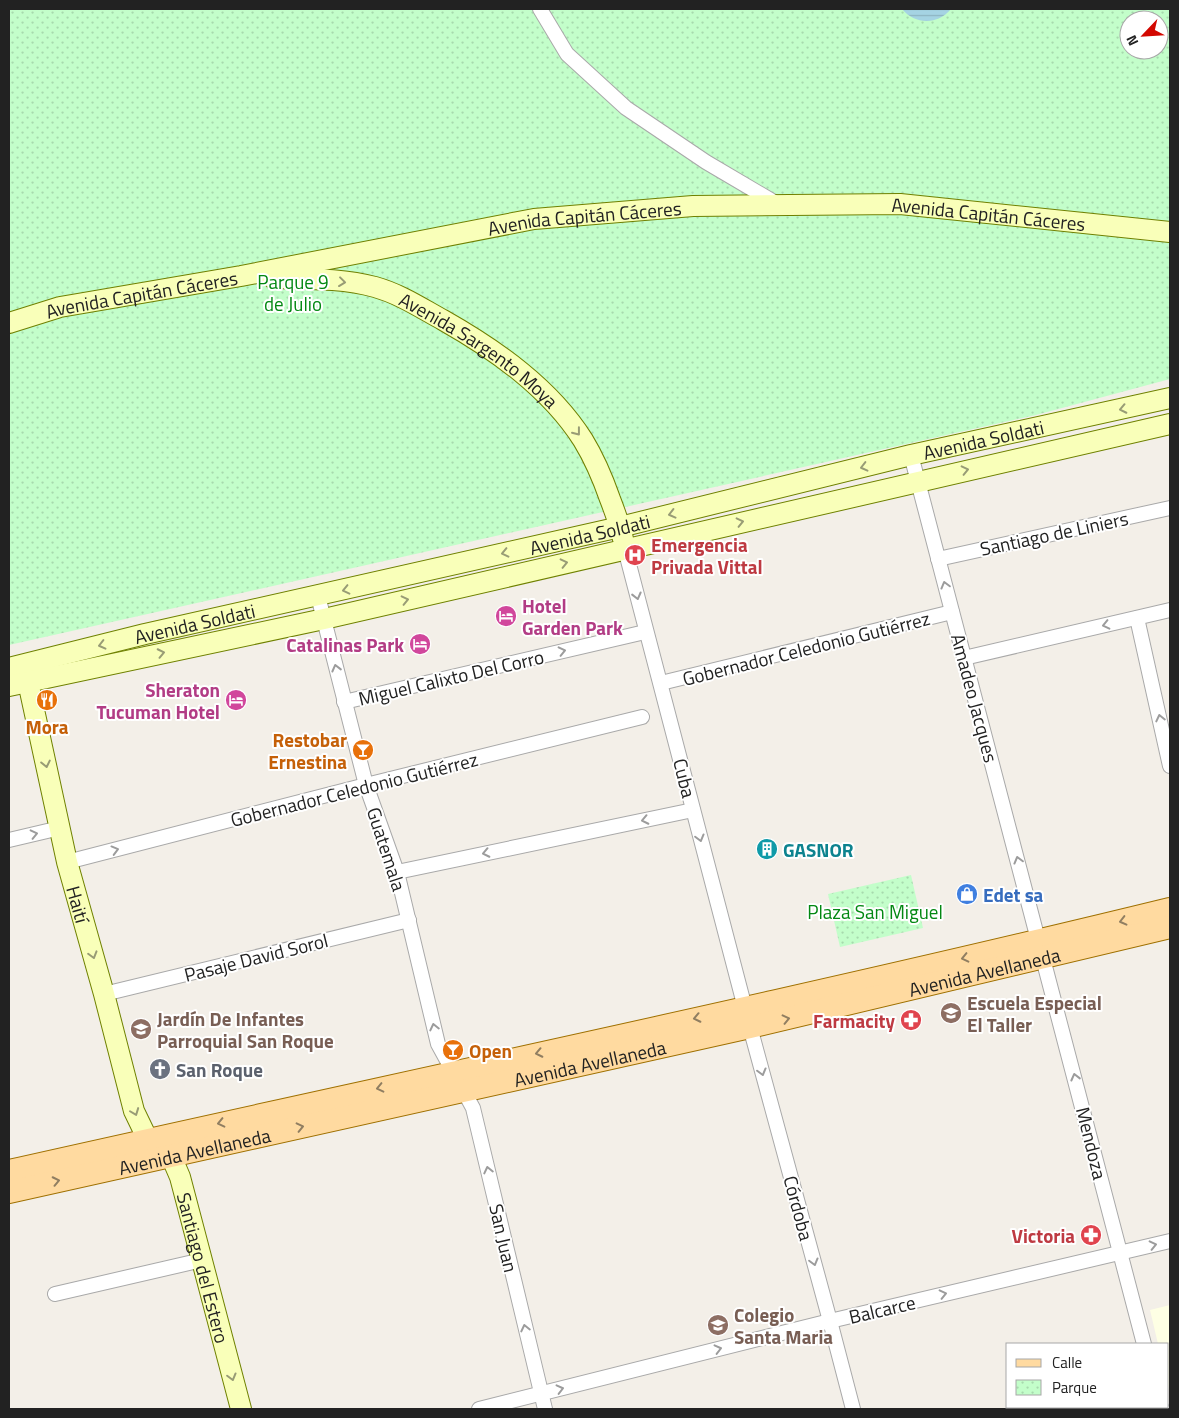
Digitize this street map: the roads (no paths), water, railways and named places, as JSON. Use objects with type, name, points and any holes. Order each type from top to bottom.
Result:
[{"type":"main road","name":"Avenida Avellaneda","points":[[1042,950],[1170,909]]},
{"type":"main road","name":"Avenida Avellaneda","points":[[9,1192],[465,1090],[747,1018],[1042,950],[1170,927]]},
{"type":"main road","name":"Avenida Avellaneda","points":[[9,1171],[452,1072],[747,1018]]},
{"type":"street","points":[[540,9],[568,54],[626,108],[706,162],[779,205]]},
{"type":"street","name":"Avenida Capitán Cáceres","points":[[9,323],[60,307],[241,276],[534,219],[693,206],[900,204],[1170,232]]},
{"type":"street","name":"Avenida Sargento Moya","points":[[241,276],[342,281],[375,288],[406,299],[465,332],[529,378],[558,407],[583,441],[602,478],[620,527],[625,549]]},
{"type":"street","name":"Avenida Soldati","points":[[18,675],[145,634],[620,527],[911,455],[1170,398]]},
{"type":"street","name":"Avenida Soldati","points":[[18,675],[324,619],[1170,424]]},
{"type":"street","name":"Amadeo Jacques","points":[[911,455],[1042,950]]},
{"type":"street","name":"Santiago de Liniers","points":[[938,559],[1170,508]]},
{"type":"street","name":"Cuba","points":[[625,549],[645,632],[661,683],[747,1018]]},
{"type":"street","name":"Guatemala","points":[[318,596],[344,702],[363,766],[366,785],[397,872],[438,1044],[452,1072]]},
{"type":"street","points":[[964,658],[1170,610]]},
{"type":"street","name":"Gobernador Celedonio Gutiérrez","points":[[661,683],[952,612]]},
{"type":"street","points":[[1137,618],[1170,766]]},
{"type":"street","name":"Miguel Calixto Del Corro","points":[[344,702],[645,632]]},
{"type":"street","name":"Haití","points":[[18,675],[134,1111],[148,1140]]},
{"type":"street","name":"Gobernador Celedonio Gutiérrez","points":[[67,862],[366,785],[642,717]]},
{"type":"street","points":[[397,872],[693,810]]},
{"type":"street","points":[[9,840],[60,828]]},
{"type":"street","name":"Pasaje David Sorol","points":[[104,994],[409,920]]},
{"type":"street","name":"Mendoza","points":[[1042,950],[1144,1343]]},
{"type":"street","name":"Córdoba","points":[[747,1018],[830,1321],[852,1409]]},
{"type":"street","name":"San Juan","points":[[452,1072],[465,1090],[473,1108],[545,1409]]},
{"type":"street","points":[[148,1140],[171,1156]]},
{"type":"street","name":"Santiago del Estero","points":[[171,1156],[180,1177],[241,1409]]},
{"type":"street","name":"Balcarce","points":[[479,1409],[830,1321],[1170,1241]]},
{"type":"street","points":[[55,1294],[202,1260]]},
{"type":"water","points":[[902,9],[951,9],[940,18],[926,21],[913,18]]},
{"type":"place","name":"Emergencia Privada Vittal","points":[[635,555]]},
{"type":"place","name":"Hotel Garden Park","points":[[506,616]]},
{"type":"place","name":"Catalinas Park","points":[[420,644]]},
{"type":"place","name":"Mora","points":[[47,700]]},
{"type":"place","name":"Sheraton Tucuman Hotel","points":[[236,700]]},
{"type":"place","name":"Restobar Ernestina","points":[[363,750]]},
{"type":"place","name":"GASNOR","points":[[767,849]]},
{"type":"place","name":"Edet sa","points":[[967,894]]},
{"type":"place","name":"Escuela Especial El Taller","points":[[951,1013]]},
{"type":"place","name":"Farmacity","points":[[911,1020]]},
{"type":"place","name":"Jardín De Infantes Parroquial San Roque","points":[[141,1029]]},
{"type":"place","name":"Open","points":[[453,1050]]},
{"type":"place","name":"San Roque","points":[[160,1069]]},
{"type":"place","name":"Victoria","points":[[1091,1235]]},
{"type":"place","name":"Colegio Santa Maria","points":[[718,1325]]},
{"type":"park label","name":"Parque 9 de Julio","points":[[293,292]]},
{"type":"park label","name":"Plaza San Miguel","points":[[875,911]]}]
